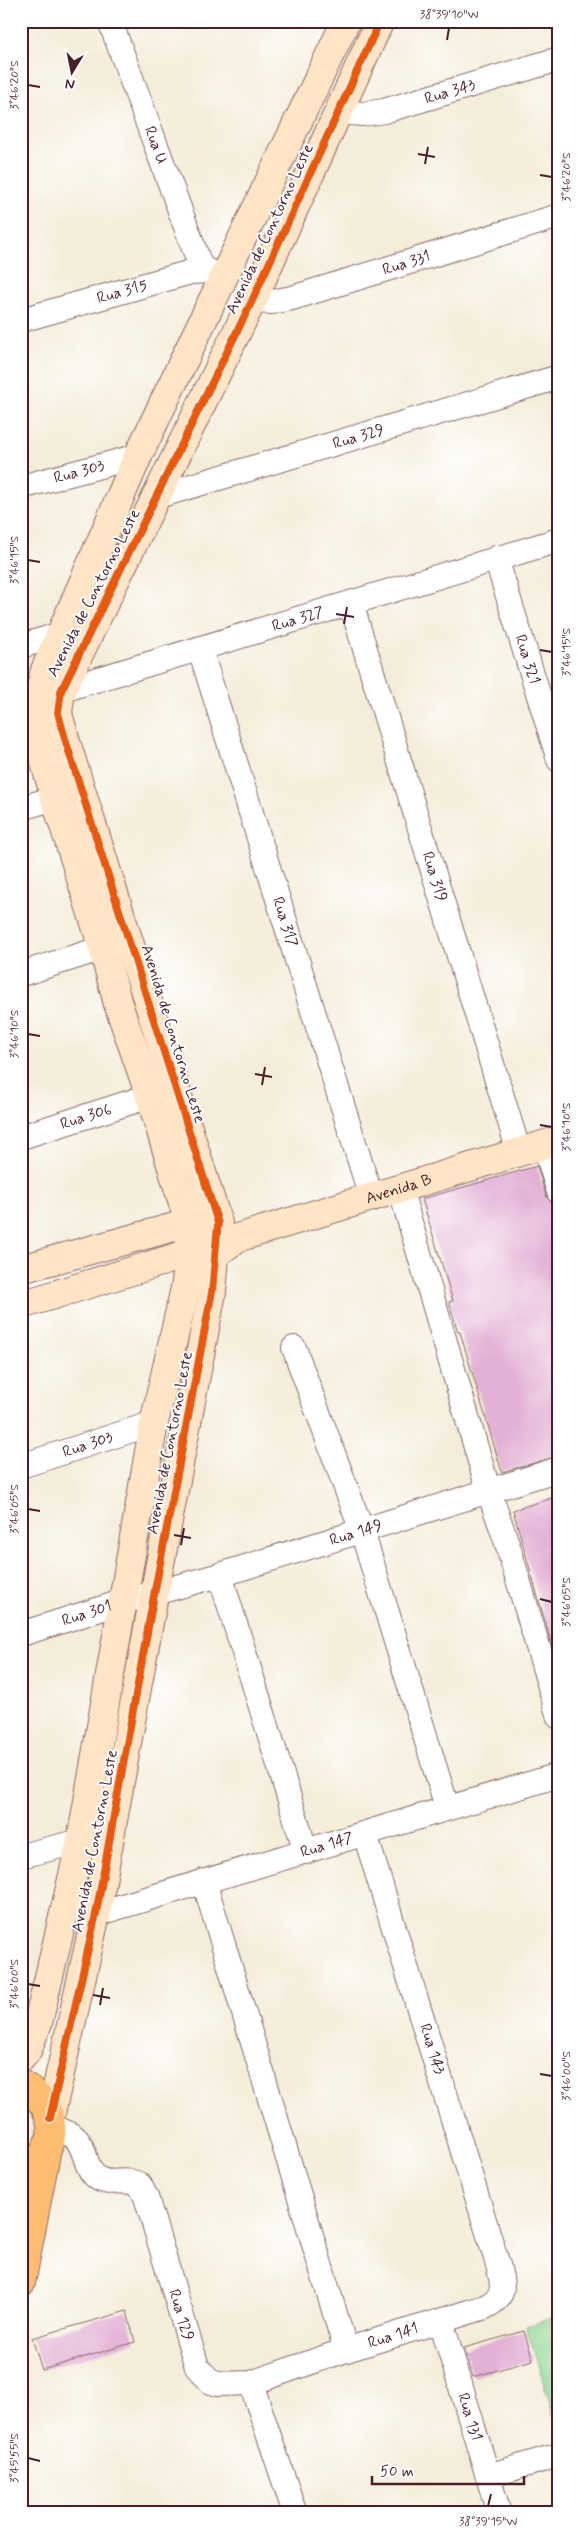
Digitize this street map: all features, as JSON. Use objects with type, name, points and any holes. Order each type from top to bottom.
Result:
[{"type":"main road","points":[[21,2084],[40,2097],[50,2129],[34,2162],[21,2169]]},
{"type":"main road","name":"Avenida de Contorno Leste","points":[[21,2283],[50,2129]]},
{"type":"street","name":"Rua U","points":[[110,21],[212,274]]},
{"type":"street","name":"Avenida de Contorno Leste","points":[[74,639],[138,456],[212,274],[346,21]]},
{"type":"street","name":"Avenida de Contorno Leste","points":[[50,2129],[96,1914],[154,1595],[224,1238],[58,713],[49,694],[45,670],[74,639],[158,496],[252,301],[380,21]]},
{"type":"street","name":"Rua 343","points":[[339,112],[363,114],[384,111],[559,59]]},
{"type":"street","name":"Rua 331","points":[[252,301],[272,302],[292,298],[559,216]]},
{"type":"street","name":"Rua 315","points":[[21,320],[212,274]]},
{"type":"street","name":"Rua 329","points":[[158,496],[559,376]]},
{"type":"street","name":"Rua 303","points":[[21,487],[138,456]]},
{"type":"street","name":"Rua 327","points":[[49,694],[559,540]]},
{"type":"street","name":"Rua 321","points":[[496,558],[559,760]]},
{"type":"street","name":"Rua 319","points":[[351,603],[559,1192]]},
{"type":"street","points":[[21,646],[74,639]]},
{"type":"street","name":"Rua 317","points":[[200,648],[371,1197]]},
{"type":"street","name":"Avenida de Contorno Leste","points":[[21,2058],[27,2051],[38,2023],[81,1841],[154,1423],[185,1288],[190,1253],[189,1223],[150,1096],[118,1004],[103,948],[37,735],[34,715],[49,694]]},
{"type":"street","points":[[21,808],[55,798]]},
{"type":"street","points":[[21,974],[103,948]]},
{"type":"street","name":"Rua 306","points":[[21,1137],[150,1096]]},
{"type":"street","name":"Avenida B","points":[[224,1238],[371,1197],[541,1145]]},
{"type":"street","points":[[400,1188],[489,1492],[507,1543],[559,1717]]},
{"type":"street","points":[[21,1268],[189,1223],[224,1238]]},
{"type":"street","points":[[21,1304],[190,1253],[224,1238]]},
{"type":"street","points":[[294,1348],[362,1531],[448,1807]]},
{"type":"street","name":"Rua 303","points":[[21,1466],[154,1423]]},
{"type":"street","name":"Rua 149","points":[[154,1595],[559,1469]]},
{"type":"street","points":[[220,1575],[306,1852]]},
{"type":"street","name":"Rua 301","points":[[21,1634],[122,1602],[154,1595]]},
{"type":"street","name":"Rua 147","points":[[96,1914],[559,1775]]},
{"type":"street","name":"Rua 143","points":[[365,1834],[498,2264]]},
{"type":"street","points":[[21,1856],[81,1841]]},
{"type":"street","points":[[204,1881],[346,2350]]},
{"type":"street","name":"Rua 129","points":[[50,2129],[74,2136],[80,2144],[94,2176],[105,2181],[129,2181],[140,2185],[146,2197],[197,2367],[211,2382],[252,2383]]},
{"type":"street","name":"Rua 141","points":[[252,2383],[346,2350],[441,2322],[495,2302],[501,2294],[502,2284],[498,2264]]},
{"type":"street","name":"Rua 131","points":[[441,2322],[499,2513]]},
{"type":"street","points":[[252,2383],[295,2513]]},
{"type":"street","points":[[488,2476],[559,2455]]},
{"type":"green space","points":[[559,2316],[559,2432],[526,2326]]},
{"type":"building","points":[[537,1166],[546,1196],[554,1205],[559,1220],[559,1456],[502,1472],[460,1332],[458,1332],[449,1302],[453,1301],[422,1199]]},
{"type":"building","points":[[559,1496],[559,1655],[555,1656],[513,1510]]},
{"type":"building","points":[[127,2311],[135,2342],[42,2370],[32,2338]]},
{"type":"building","points":[[524,2331],[533,2360],[473,2377],[464,2348]]},
{"type":"cycle path","points":[[50,2118],[96,1914],[212,1292],[218,1223],[66,742],[58,713],[61,691],[252,301],[380,21]]}]
